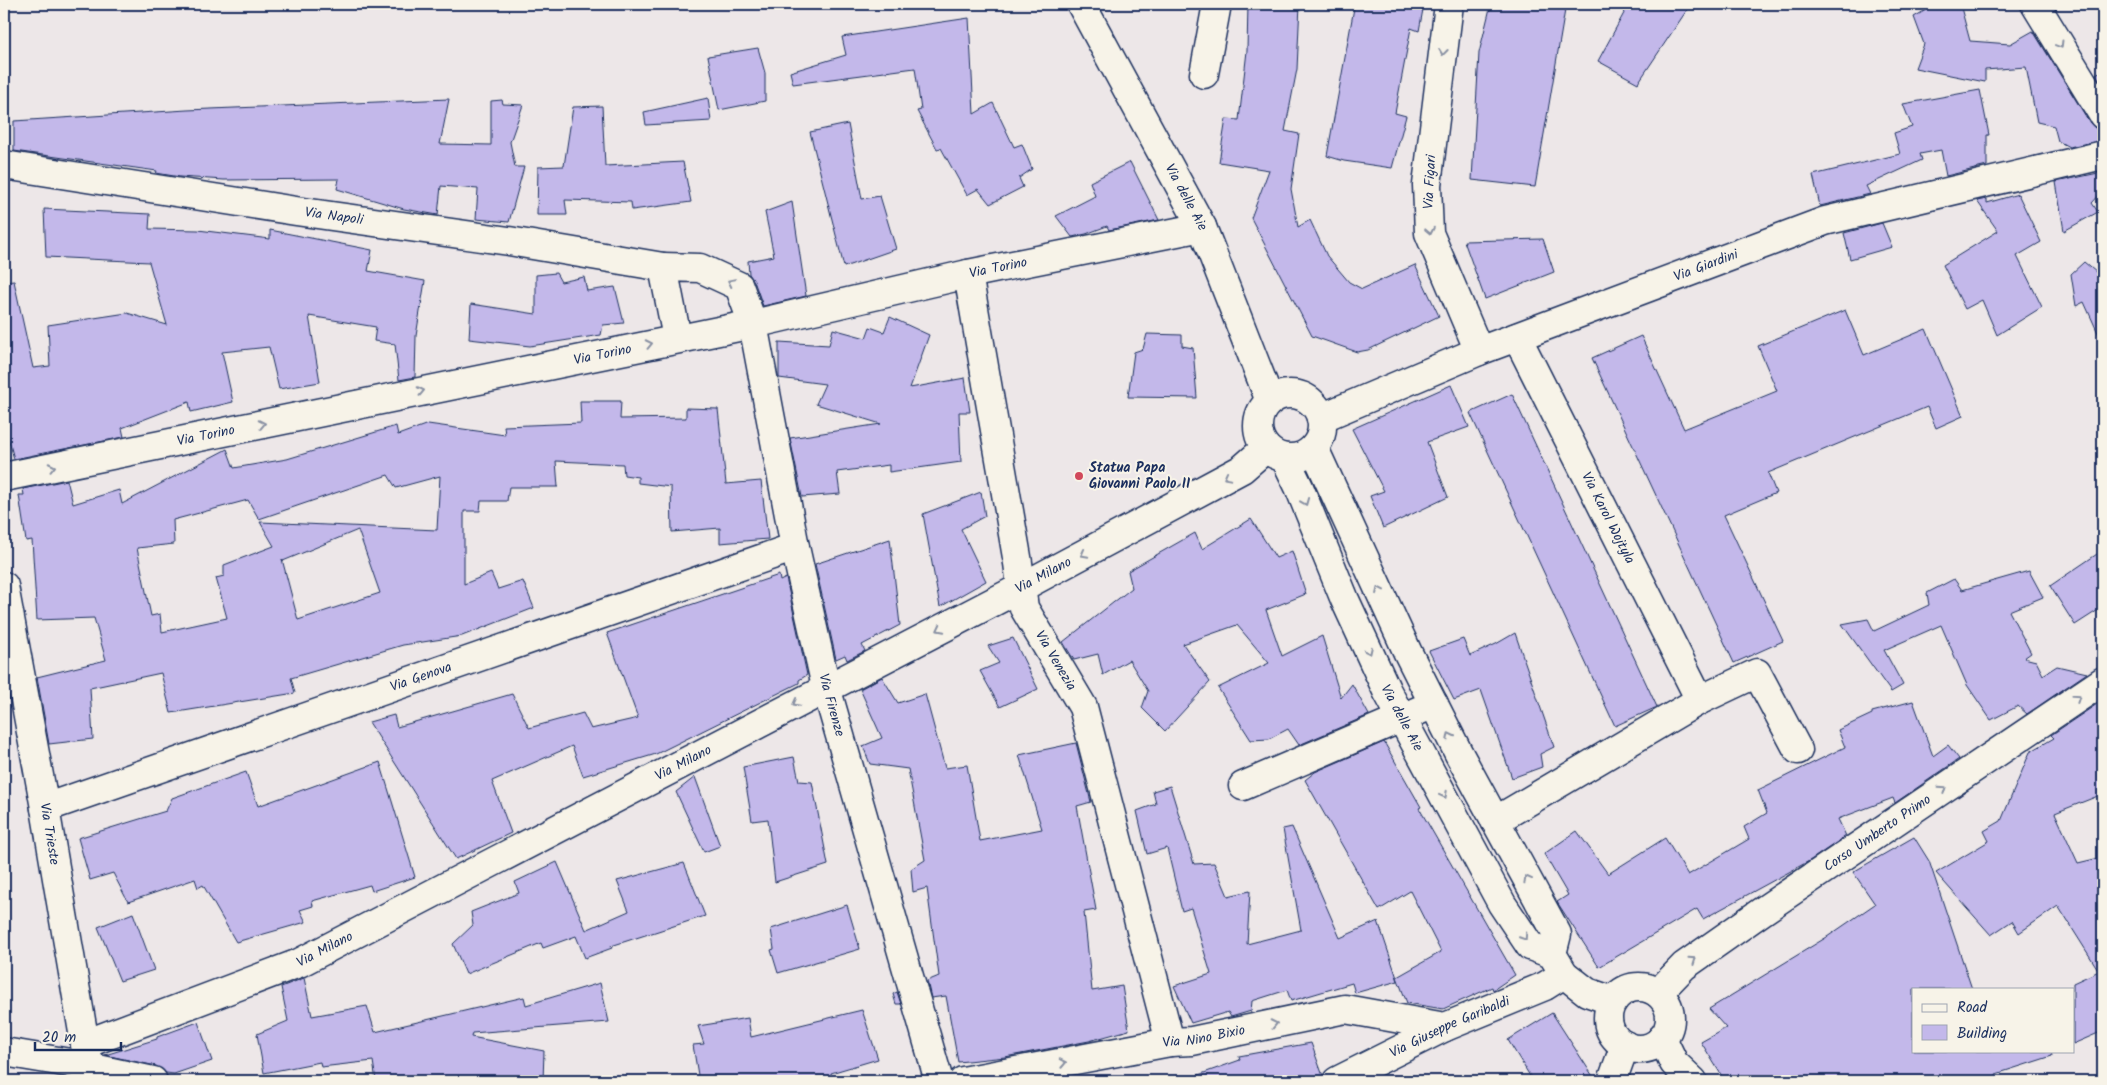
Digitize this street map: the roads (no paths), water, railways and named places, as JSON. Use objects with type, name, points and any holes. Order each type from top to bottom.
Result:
[{"type":"street","name":"Via delle Aie","points":[[1081,4],[1202,227],[1270,401]]},
{"type":"street","points":[[1204,74],[1217,4]]},
{"type":"street","name":"Via Figari","points":[[1448,4],[1427,185],[1429,232],[1480,351]]},
{"type":"street","points":[[2035,4],[2103,116]]},
{"type":"street","name":"Via Giardini","points":[[1322,418],[1480,351],[1825,221],[2103,154]]},
{"type":"street","name":"Via Napoli","points":[[4,165],[296,212],[509,241],[663,267],[700,268],[739,286],[753,324]]},
{"type":"street","name":"Via Torino","points":[[4,477],[753,324],[968,274],[1202,227]]},
{"type":"street","points":[[663,267],[677,338]]},
{"type":"street","name":"Via Venezia","points":[[968,274],[1022,587],[1024,608],[1083,708],[1170,1042]]},
{"type":"street","name":"Via Firenze","points":[[753,324],[795,547],[826,687],[939,1081]]},
{"type":"street","name":"Via Karol Wojtyla","points":[[1517,337],[1700,700]]},
{"type":"street","points":[[1289,394],[1309,400],[1317,408],[1322,418],[1320,439],[1314,448],[1296,458],[1275,453],[1260,439],[1258,429],[1259,418],[1270,401],[1279,396],[1289,394]]},
{"type":"street","points":[[1314,448],[1408,653],[1495,821],[1557,934],[1558,964]]},
{"type":"street","name":"Via delle Aie","points":[[1275,453],[1299,487],[1345,600],[1387,691],[1502,904],[1530,946],[1558,964],[1587,992],[1613,1001]]},
{"type":"street","name":"Via Milano","points":[[92,1064],[298,963],[826,687],[1022,587],[1275,453]]},
{"type":"street","name":"Via Genova","points":[[45,808],[795,547]]},
{"type":"street","name":"Via Trieste","points":[[4,586],[92,1064]]},
{"type":"street","points":[[1495,821],[1700,700],[1757,673],[1798,750]]},
{"type":"street","name":"Corso Umberto Primo","points":[[1658,993],[1684,966],[1761,912],[2103,681]]},
{"type":"street","points":[[1242,786],[1434,704]]},
{"type":"street","name":"Via Giuseppe Garibaldi","points":[[1337,1081],[1445,1027],[1545,986],[1558,964]]},
{"type":"street","points":[[1639,987],[1649,988],[1658,993],[1665,1000],[1670,1020],[1668,1029],[1662,1038],[1655,1044],[1645,1048],[1625,1045],[1616,1039],[1608,1020],[1609,1010],[1613,1001],[1620,993],[1629,988],[1639,987]]},
{"type":"street","name":"Via Nino Bixio","points":[[963,1081],[1170,1042],[1192,1040],[1345,1009],[1445,1027]]},
{"type":"street","points":[[1662,1038],[1674,1062],[1692,1081]]},
{"type":"street","points":[[1612,1081],[1625,1045]]},
{"type":"street","points":[[4,1052],[92,1064],[153,1081]]},
{"type":"place","name":"Statua Papa Giovanni Paolo II","points":[[1079,476]]}]
